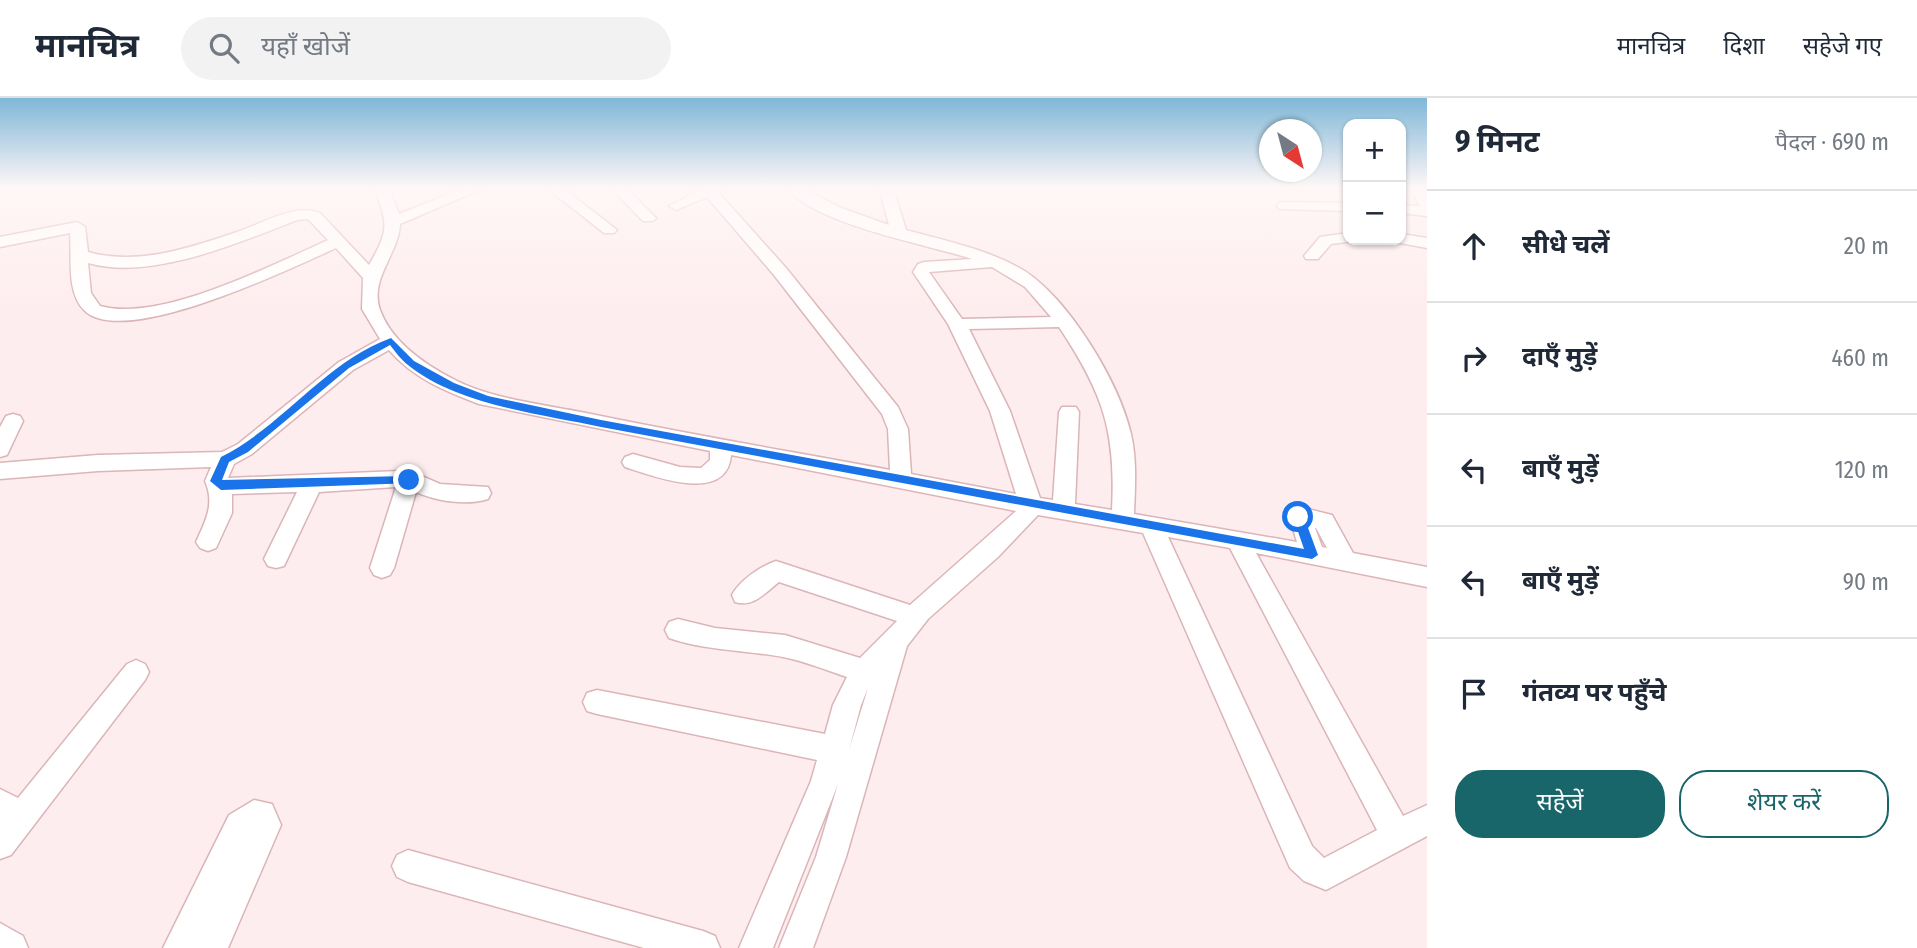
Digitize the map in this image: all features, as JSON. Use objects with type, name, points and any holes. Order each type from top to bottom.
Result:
[{"type":"street","points":[[0,242],[74,228]]},
{"type":"street","points":[[77,228],[83,293],[94,310],[122,316],[144,314],[225,290],[338,242]]},
{"type":"street","points":[[80,255],[118,261],[167,257],[196,251],[263,228]]},
{"type":"street","points":[[325,228],[372,277]]},
{"type":"street","points":[[393,228],[392,239],[372,277],[371,309],[391,341],[411,363],[451,386],[486,399],[1031,505],[1427,577]]},
{"type":"street","points":[[744,228],[891,412],[898,429],[901,480]]},
{"type":"street","points":[[864,228],[995,262],[1037,289],[1104,387],[1121,432],[1124,458],[1123,520]]},
{"type":"street","points":[[878,228],[907,239]]},
{"type":"street","points":[[902,228],[926,267]]},
{"type":"street","points":[[1312,256],[1326,240],[1343,238]]},
{"type":"street","points":[[1406,240],[1427,243]]},
{"type":"street","points":[[82,281],[118,261]]},
{"type":"street","points":[[756,948],[799,849],[835,750],[847,705],[865,671],[896,641],[915,617],[1028,513],[1031,505],[1000,411],[957,324],[921,272],[921,268],[926,267],[995,262]]},
{"type":"street","points":[[957,324],[1062,322]]},
{"type":"street","points":[[0,471],[98,463],[225,459],[245,449],[346,366],[391,341]]},
{"type":"street","points":[[1063,510],[1069,412]]},
{"type":"street","points":[[0,450],[13,421]]},
{"type":"street","points":[[633,462],[684,476],[704,475],[714,470],[720,462],[721,446]]},
{"type":"street","points":[[225,459],[216,481],[221,486],[409,480],[437,492],[480,493]]},
{"type":"street","points":[[382,568],[409,480]]},
{"type":"street","points":[[276,559],[312,485]]},
{"type":"street","points":[[208,542],[220,513],[221,486]]},
{"type":"street","points":[[1312,555],[1300,516],[1324,521],[1346,562]]},
{"type":"street","points":[[1151,525],[1301,857],[1315,872],[1326,874],[1427,820]]},
{"type":"street","points":[[1238,541],[1397,836]]},
{"type":"street","points":[[744,595],[776,571],[915,617]]},
{"type":"street","points":[[678,630],[715,639],[785,646],[865,671]]},
{"type":"street","points":[[796,948],[831,857],[896,641]]},
{"type":"street","points":[[0,844],[11,811],[136,672]]},
{"type":"street","points":[[597,702],[835,750]]},
{"type":"street","points":[[180,948],[240,826],[254,815],[261,815],[266,825],[211,948]]},
{"type":"street","points":[[408,866],[703,948]]},
{"type":"street","points":[[0,940],[11,948]]},
{"type":"route","points":[[409,480],[221,486],[218,486],[216,481],[225,459],[245,449],[329,378],[363,355],[391,341],[411,363],[451,386],[486,399],[601,424],[1312,555],[1298,517]]}]
